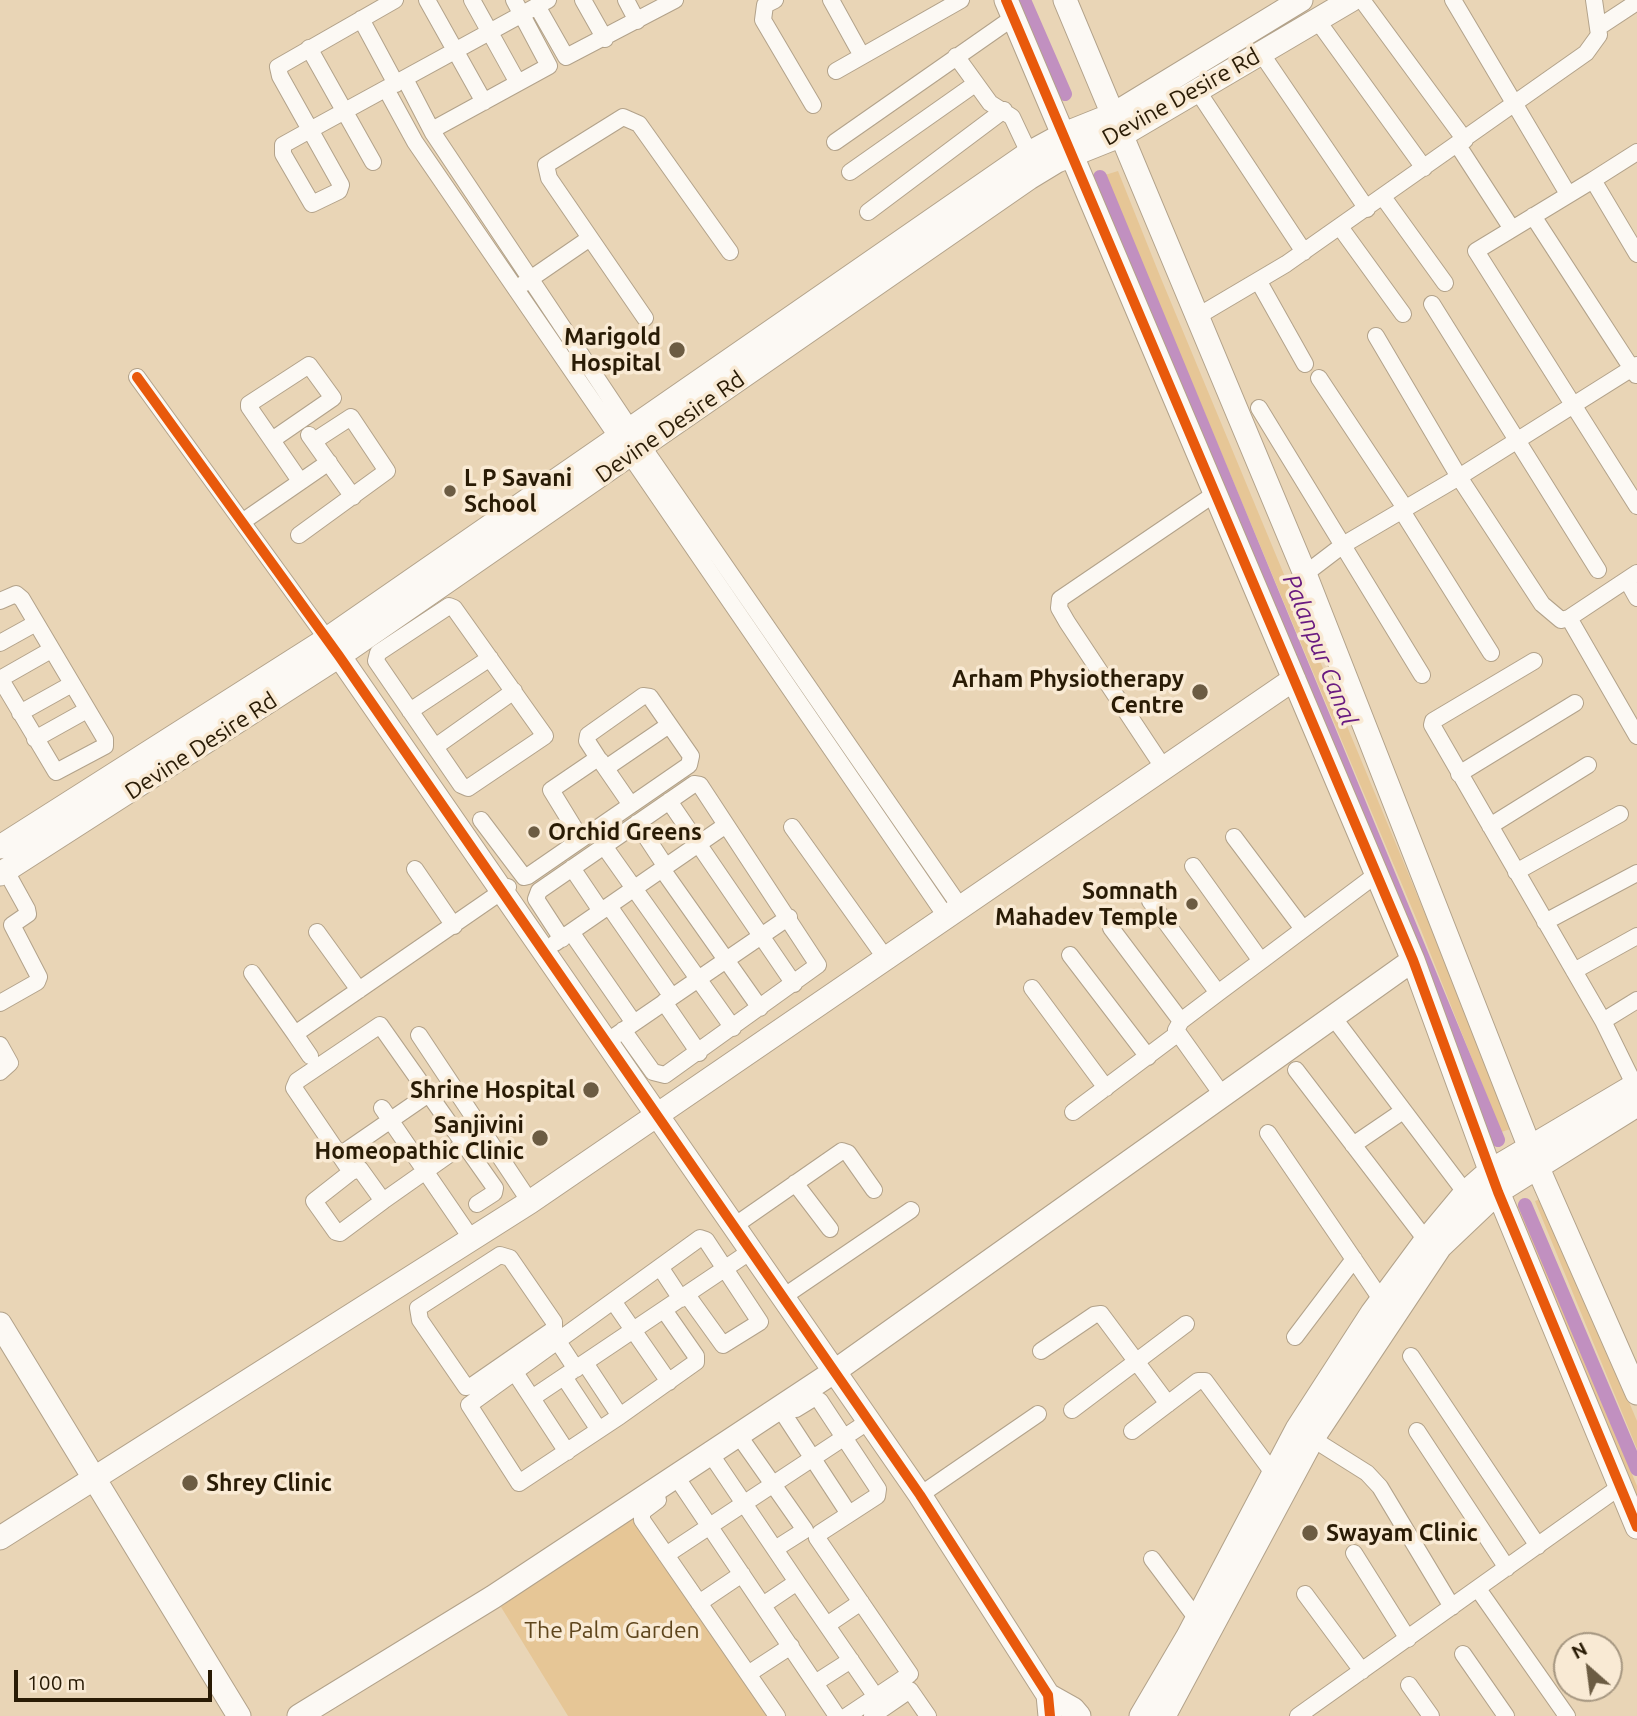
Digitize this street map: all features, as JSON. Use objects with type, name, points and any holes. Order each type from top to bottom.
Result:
[{"type":"street","points":[[395,0],[278,67],[280,76],[310,130],[341,188],[312,204],[282,149],[284,145],[310,130],[490,32],[518,7],[543,3],[566,57],[605,39],[675,0]]},
{"type":"street","points":[[427,0],[484,102]]},
{"type":"street","points":[[472,0],[518,83]]},
{"type":"street","points":[[583,0],[605,39]]},
{"type":"street","points":[[626,0],[637,21]]},
{"type":"street","points":[[775,0],[765,5],[763,20],[813,105]]},
{"type":"street","points":[[831,0],[862,56]]},
{"type":"street","points":[[836,71],[961,0]]},
{"type":"street","points":[[1065,0],[1305,574],[1533,1156],[1637,1393]]},
{"type":"street","name":"Devine Desire Rd","points":[[3,873],[630,441],[1029,153],[1068,144],[1197,90],[1351,0]]},
{"type":"street","points":[[1362,0],[1461,142],[1512,229]]},
{"type":"street","points":[[1453,0],[1516,102],[1568,194]]},
{"type":"street","points":[[1198,316],[1259,282],[1340,228],[1586,53],[1599,35],[1594,0]]},
{"type":"street","points":[[1599,27],[1637,2]]},
{"type":"street","points":[[1287,4],[1297,32]]},
{"type":"street","name":"Devine Desire Rd","points":[[1118,125],[1287,4]]},
{"type":"street","points":[[432,130],[549,66],[518,7]]},
{"type":"street","points":[[835,142],[956,56],[1010,8],[1413,960],[1494,1182],[1637,1527]]},
{"type":"street","points":[[361,19],[396,84],[430,163],[524,284]]},
{"type":"street","points":[[1318,20],[1424,168]]},
{"type":"street","points":[[310,48],[373,162]]},
{"type":"street","points":[[1261,53],[1367,209]]},
{"type":"street","points":[[956,56],[990,103],[1012,117],[1029,153]]},
{"type":"street","points":[[396,84],[447,153],[524,284],[581,369],[952,910]]},
{"type":"street","points":[[850,172],[975,84]]},
{"type":"street","points":[[1197,90],[1304,252]]},
{"type":"street","points":[[868,212],[1004,110]]},
{"type":"street","points":[[645,318],[549,178],[546,165],[623,117],[639,124],[730,252]]},
{"type":"street","name":"Devine Desire Rd","points":[[630,441],[1029,178],[1068,144]]},
{"type":"street","points":[[1637,152],[1476,251],[1637,506]]},
{"type":"street","points":[[430,163],[447,153]]},
{"type":"street","points":[[1592,180],[1637,254]]},
{"type":"street","points":[[1383,197],[1445,283]]},
{"type":"street","points":[[1305,574],[1343,545],[1459,477],[1572,404],[1635,370],[1533,216]]},
{"type":"street","points":[[1340,228],[1403,314]]},
{"type":"street","points":[[524,284],[590,238]]},
{"type":"street","points":[[1259,282],[1305,363]]},
{"type":"street","points":[[1432,304],[1598,570]]},
{"type":"street","points":[[1376,336],[1459,477],[1542,604],[1560,620],[1569,618],[1632,577],[1637,598]]},
{"type":"street","points":[[272,440],[333,398],[310,365],[249,404],[272,440],[300,481]]},
{"type":"street","points":[[137,377],[333,647],[502,891],[559,941],[621,1032],[656,1114],[920,1495],[1049,1705],[1073,1709],[1079,1716]]},
{"type":"street","points":[[1319,378],[1404,509],[1491,653]]},
{"type":"street","points":[[1259,408],[1422,674]]},
{"type":"street","points":[[299,535],[386,474],[386,465],[351,418],[345,419],[314,441]]},
{"type":"street","points":[[300,421],[353,497]]},
{"type":"street","points":[[242,522],[329,462]]},
{"type":"street","points":[[1163,768],[1067,622],[1059,608],[1059,599],[1216,494]]},
{"type":"street","points":[[0,601],[16,594],[36,623],[106,744],[83,760],[56,772],[0,679],[51,650]]},
{"type":"street","points":[[444,608],[454,608],[490,658],[543,732],[542,741],[468,788],[461,785],[378,666],[376,656],[444,608]]},
{"type":"street","points":[[1569,618],[1637,736]]},
{"type":"street","points":[[0,643],[36,623]]},
{"type":"street","name":"Devine Desire Rd","points":[[0,847],[333,647]]},
{"type":"street","points":[[410,711],[490,658]]},
{"type":"street","points":[[1141,1716],[1196,1634],[1278,1480],[1387,1309],[1426,1240],[1494,1182],[1636,1091],[1603,1021],[1434,730],[1433,721],[1534,662]]},
{"type":"street","points":[[0,1538],[530,1202],[884,956],[1294,679]]},
{"type":"street","points":[[20,713],[72,684]]},
{"type":"street","points":[[435,747],[514,691]]},
{"type":"street","points":[[295,1034],[454,926],[521,876],[528,876],[580,839],[631,805],[691,763],[692,758],[649,697],[643,696],[589,735],[587,741],[631,805]]},
{"type":"street","points":[[1459,774],[1575,702]]},
{"type":"street","points":[[35,739],[87,710]]},
{"type":"street","points":[[580,839],[550,792],[669,725]]},
{"type":"street","points":[[399,742],[421,727]]},
{"type":"street","points":[[83,760],[99,786]]},
{"type":"street","points":[[1490,826],[1588,765]]},
{"type":"street","points":[[697,783],[789,916],[818,965],[669,1074],[659,1075],[653,1072],[621,1032],[559,941],[535,897],[538,891],[637,823],[697,783]]},
{"type":"street","points":[[669,801],[794,984]]},
{"type":"street","points":[[1517,872],[1620,814]]},
{"type":"street","points":[[481,820],[521,876]]},
{"type":"street","points":[[637,823],[725,961],[760,1009]]},
{"type":"street","points":[[559,941],[726,825]]},
{"type":"street","points":[[792,827],[884,956]]},
{"type":"street","points":[[1234,837],[1303,929]]},
{"type":"street","points":[[604,846],[733,1028]]},
{"type":"street","points":[[1193,866],[1261,961]]},
{"type":"street","points":[[572,868],[605,909],[668,1000],[699,1053]]},
{"type":"street","points":[[415,869],[454,926]]},
{"type":"street","points":[[0,1003],[37,982],[39,977],[6,929],[28,914],[3,873]]},
{"type":"street","points":[[1545,922],[1637,873]]},
{"type":"street","points":[[1073,1112],[1148,1057],[1219,993],[1377,874]]},
{"type":"street","points":[[1150,901],[1219,993]]},
{"type":"street","points":[[621,1032],[789,916]]},
{"type":"street","points":[[1111,928],[1223,1096]]},
{"type":"street","points":[[317,932],[359,990]]},
{"type":"street","points":[[1574,971],[1637,936]]},
{"type":"street","points":[[1070,955],[1148,1057]]},
{"type":"street","points":[[299,1716],[679,1480],[1413,960]]},
{"type":"street","points":[[252,973],[310,1056]]},
{"type":"street","points":[[1032,988],[1106,1088]]},
{"type":"street","points":[[1603,1021],[1637,1000]]},
{"type":"street","points":[[1333,1017],[1472,1200]]},
{"type":"street","points":[[351,1172],[294,1084],[375,1026],[384,1028],[496,1190],[477,1204]]},
{"type":"street","points":[[419,1035],[530,1202]]},
{"type":"street","points":[[0,1045],[10,1063],[0,1072]]},
{"type":"street","points":[[1296,1070],[1426,1240]]},
{"type":"street","points":[[340,1156],[386,1114],[430,1093]]},
{"type":"street","points":[[1353,1144],[1403,1111]]},
{"type":"street","points":[[386,1114],[471,1238]]},
{"type":"street","points":[[1268,1133],[1387,1309]]},
{"type":"street","points":[[383,1200],[360,1169],[351,1172],[314,1201],[336,1232],[341,1233],[383,1200],[464,1144]]},
{"type":"street","points":[[734,1226],[842,1151],[848,1153],[874,1190]]},
{"type":"street","points":[[795,1183],[830,1228]]},
{"type":"street","points":[[1387,1309],[1440,1247],[1472,1200]]},
{"type":"street","points":[[783,1297],[911,1210]]},
{"type":"street","points":[[660,1267],[723,1345],[758,1324],[758,1317],[702,1238],[660,1267],[557,1340],[469,1405],[516,1481],[522,1483],[693,1365],[696,1359],[664,1310]]},
{"type":"street","points":[[532,1398],[751,1251]]},
{"type":"street","points":[[403,1284],[418,1307],[420,1320],[466,1387],[552,1333],[555,1326],[510,1258],[505,1255],[494,1257],[418,1307]]},
{"type":"street","points":[[1295,1337],[1354,1259]]},
{"type":"street","points":[[613,1301],[669,1382]]},
{"type":"street","points":[[1041,1351],[1094,1315],[1101,1314],[1168,1404]]},
{"type":"street","points":[[0,1324],[239,1716]]},
{"type":"street","points":[[1072,1410],[1186,1324]]},
{"type":"street","points":[[557,1340],[575,1370],[599,1430]]},
{"type":"street","points":[[1411,1356],[1538,1546]]},
{"type":"street","points":[[575,1370],[620,1416]]},
{"type":"street","points":[[514,1371],[567,1452]]},
{"type":"street","points":[[1132,1431],[1198,1381],[1205,1381],[1278,1480]]},
{"type":"street","points":[[775,1549],[849,1514],[879,1493],[817,1399],[785,1416],[716,1462],[679,1480],[641,1515],[777,1716]]},
{"type":"street","points":[[920,1495],[1038,1414]]},
{"type":"street","points":[[785,1416],[849,1514]]},
{"type":"street","points":[[666,1555],[869,1420]]},
{"type":"street","points":[[1417,1431],[1507,1568]]},
{"type":"street","points":[[1305,1434],[1367,1473],[1380,1487],[1452,1607]]},
{"type":"street","points":[[744,1443],[861,1602],[910,1674],[847,1716]]},
{"type":"street","points":[[716,1462],[876,1697]]},
{"type":"street","points":[[679,1480],[837,1716]]},
{"type":"street","points":[[1298,1716],[1621,1486]]},
{"type":"street","points":[[1354,1553],[1408,1639]]},
{"type":"street","points":[[1152,1559],[1196,1634]]},
{"type":"street","points":[[699,1603],[743,1574]]},
{"type":"street","points":[[763,1605],[797,1582]]},
{"type":"street","points":[[1478,1589],[1567,1716]]},
{"type":"street","points":[[1305,1594],[1362,1671]]},
{"type":"street","points":[[827,1625],[861,1602]]},
{"type":"street","points":[[1164,1716],[1196,1634]]},
{"type":"street","points":[[748,1674],[791,1646]]},
{"type":"street","points":[[1463,1654],[1506,1716]]},
{"type":"street","points":[[815,1683],[851,1660]]},
{"type":"street","points":[[1409,1685],[1431,1716]]},
{"type":"street","points":[[872,1716],[910,1690],[928,1716]]},
{"type":"green space","points":[[1118,171],[1514,1128],[1501,1132],[1421,930],[1105,175]]},
{"type":"green space","points":[[1543,1198],[1637,1421],[1637,1449],[1535,1201]]},
{"type":"green space","points":[[1519,1205],[1637,1486],[1637,1511],[1512,1209]]},
{"type":"green space","name":"The Palm Garden","points":[[628,1508],[771,1716],[568,1716],[501,1607]]},
{"type":"waterway","name":"Palanpur Canal","points":[[1024,0],[1065,94]]},
{"type":"waterway","name":"Palanpur Canal","points":[[1100,177],[1498,1140]]},
{"type":"waterway","points":[[1525,1205],[1637,1469]]},
{"type":"cycle path","points":[[1006,0],[1413,960],[1498,1192],[1637,1527]]},
{"type":"cycle path","points":[[137,377],[339,656],[920,1495],[1048,1695],[1050,1716]]},
{"type":"place","name":"Marigold Hospital","points":[[677,350]]},
{"type":"place","name":"L P Savani School","points":[[450,491]]},
{"type":"place","name":"Arham Physiotherapy Centre","points":[[1200,692]]},
{"type":"place","name":"Orchid Greens","points":[[534,832]]},
{"type":"place","name":"Somnath Mahadev Temple","points":[[1192,904]]},
{"type":"place","name":"Shrine Hospital","points":[[591,1090]]},
{"type":"place","name":"Sanjivini Homeopathic Clinic","points":[[540,1138]]},
{"type":"place","name":"Shrey Clinic","points":[[190,1483]]},
{"type":"place","name":"Swayam Clinic","points":[[1310,1533]]}]
